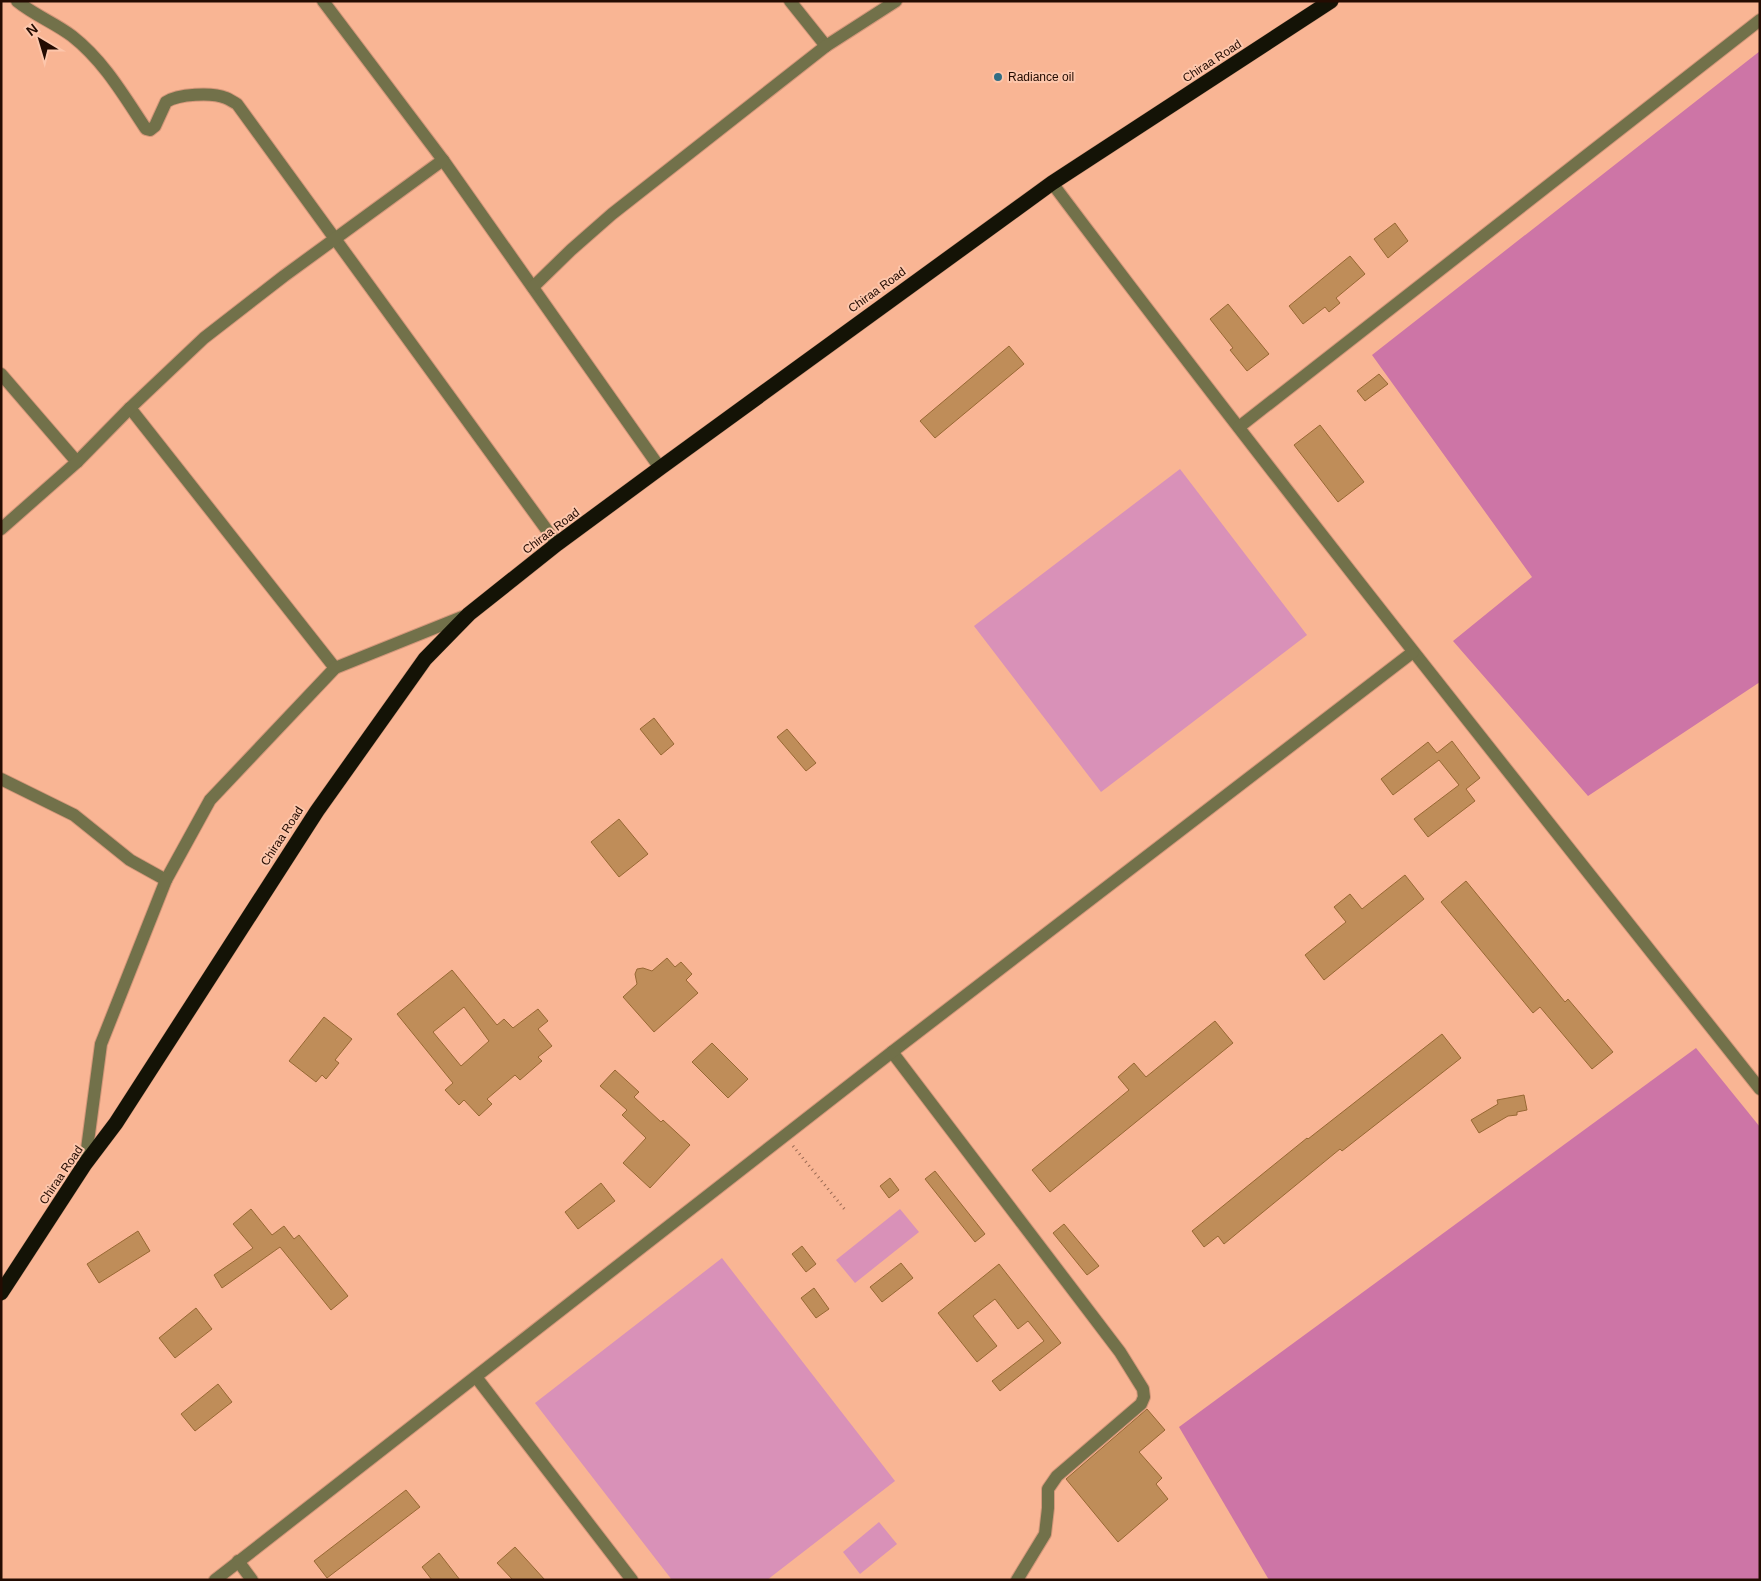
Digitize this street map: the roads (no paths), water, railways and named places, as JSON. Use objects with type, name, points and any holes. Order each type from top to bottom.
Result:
[{"type":"highway","name":"Chiraa Road","points":[[1,1293],[86,1164],[116,1123],[317,810],[424,659],[468,614],[557,544],[1052,183],[1331,1]]},
{"type":"street","points":[[17,1],[71,35],[95,56],[111,76],[146,129],[150,130],[155,126],[166,102],[178,97],[208,94],[225,97],[236,104],[336,238],[557,544]]},
{"type":"street","points":[[323,1],[443,160],[660,468]]},
{"type":"street","points":[[790,1],[826,46]]},
{"type":"street","points":[[533,287],[612,214],[826,46],[896,1]]},
{"type":"street","points":[[1239,427],[1760,20]]},
{"type":"street","points":[[1,529],[77,462],[130,408],[204,338],[284,276],[443,160]]},
{"type":"street","points":[[1052,183],[1143,305],[1414,652],[1760,1089]]},
{"type":"street","points":[[1,374],[77,462]]},
{"type":"street","points":[[130,408],[334,668]]},
{"type":"street","points":[[86,1164],[101,1044],[166,880],[210,800],[334,668],[468,614]]},
{"type":"street","points":[[215,1580],[892,1052],[1414,652]]},
{"type":"street","points":[[1,779],[74,814],[130,860],[166,880]]},
{"type":"street","points":[[892,1052],[1120,1352],[1143,1389],[1144,1397],[1141,1404],[1056,1476],[1048,1489],[1048,1508],[1044,1534],[1018,1580]]},
{"type":"street","points":[[476,1377],[632,1580]]},
{"type":"street","points":[[238,1561],[252,1580]]},
{"type":"place","name":"Radiance oil","points":[[998,77]]}]
